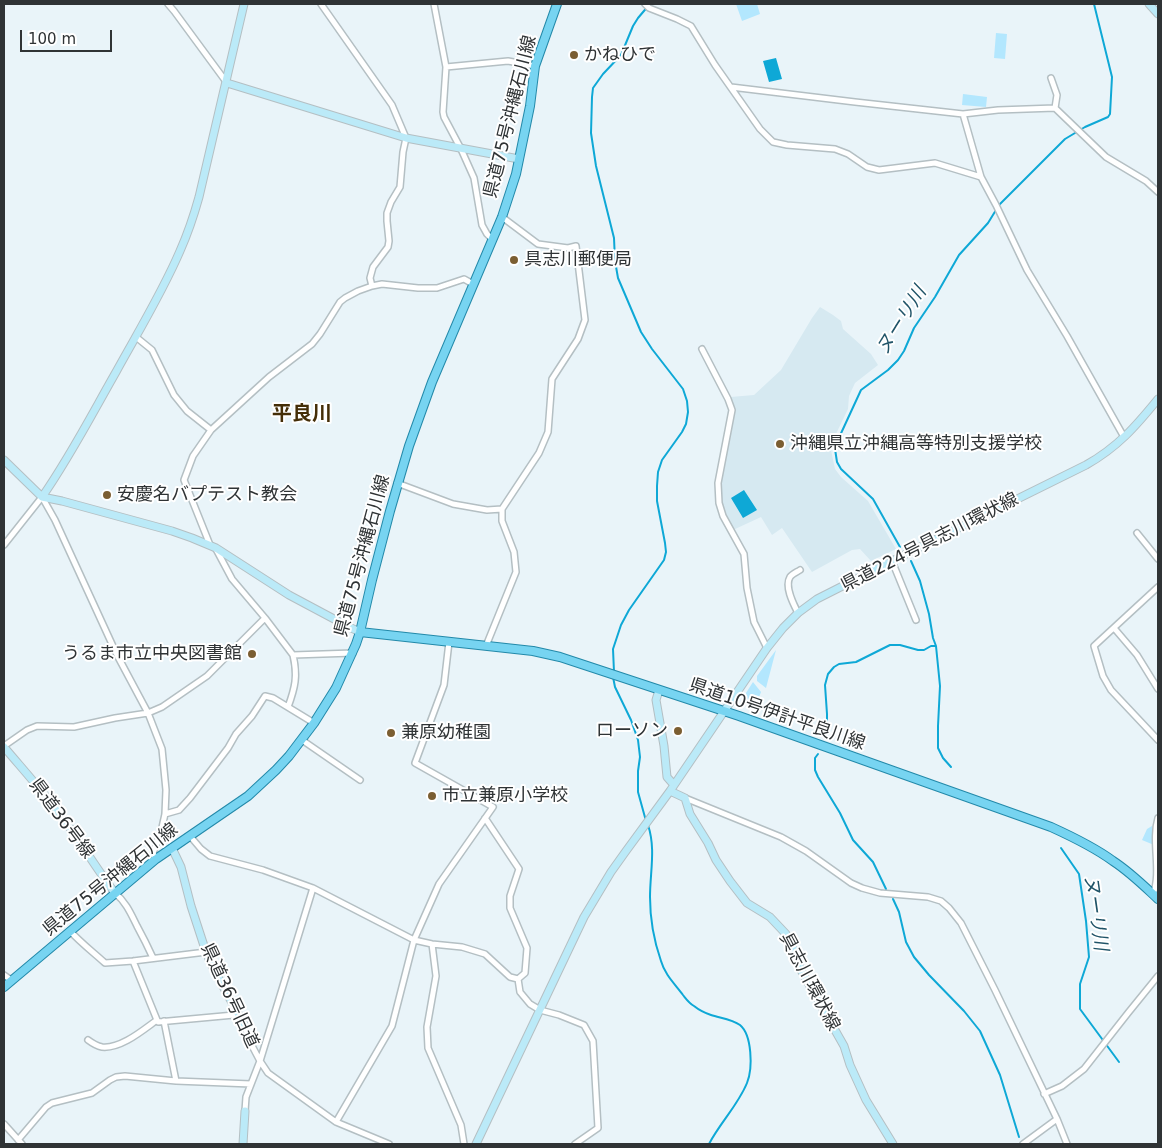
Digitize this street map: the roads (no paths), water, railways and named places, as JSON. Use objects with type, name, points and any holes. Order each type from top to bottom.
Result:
[{"type":"main road","points":[[42,497],[59,472],[136,337],[180,251],[199,197],[244,4]]},
{"type":"main road","name":"県道75号沖縄石川線","points":[[4,987],[156,860],[248,796],[276,770],[302,740],[336,688],[360,632],[408,446],[432,382],[502,217],[515,178],[530,106],[535,66],[557,4]]},
{"type":"main road","points":[[1149,4],[1158,14]]},
{"type":"main road","points":[[227,83],[406,138],[519,159]]},
{"type":"main road","name":"県道224号具志川環状線","points":[[724,712],[767,648],[783,628],[798,613],[817,599],[1102,456],[1133,429],[1158,399]]},
{"type":"main road","points":[[4,460],[42,497],[172,531],[213,547],[289,595],[349,628],[360,632]]},
{"type":"main road","name":"県道10号伊計平良川線","points":[[360,632],[533,651],[560,657],[660,690],[1051,827],[1081,841],[1112,860],[1156,897]]},
{"type":"main road","points":[[660,690],[656,700],[667,777],[674,784]]},
{"type":"main road","points":[[476,1144],[584,917],[596,896],[724,712]]},
{"type":"main road","name":"県道36号線","points":[[4,747],[47,798],[116,893]]},
{"type":"main road","points":[[670,791],[685,798]]},
{"type":"main road","name":"具志川環状線","points":[[685,798],[690,814],[730,881],[747,903],[770,917],[786,934],[801,970],[844,1046],[850,1065],[866,1100],[893,1144]]},
{"type":"main road","name":"県道36号旧道","points":[[172,848],[181,867],[206,952],[245,1026]]},
{"type":"main road","name":"県道36号旧道","points":[[243,1144],[245,1111]]},
{"type":"street","points":[[168,4],[227,83]]},
{"type":"street","points":[[321,4],[392,105],[406,138],[400,187],[387,213],[388,247],[373,267],[370,278],[372,286]]},
{"type":"street","points":[[434,4],[446,66],[444,117],[474,178],[482,225],[492,239]]},
{"type":"street","points":[[645,4],[649,8],[691,26],[715,65],[760,129],[772,142],[835,149],[848,154],[867,167],[878,170],[935,163],[981,177]]},
{"type":"street","points":[[446,66],[508,61],[535,66]]},
{"type":"street","points":[[1051,78],[1058,95],[1055,108]]},
{"type":"street","points":[[731,87],[963,114],[998,110],[1055,108],[1106,157],[1146,181],[1158,192]]},
{"type":"street","points":[[963,114],[981,177],[1027,270],[1124,437]]},
{"type":"street","points":[[486,646],[516,572],[514,552],[502,520],[502,509],[539,453],[548,432],[552,379],[578,339],[585,320],[576,246],[568,248],[538,244],[502,217]]},
{"type":"street","points":[[288,707],[296,679],[293,655],[232,579],[213,547],[184,480],[193,456],[210,430],[269,377],[312,344],[340,302],[358,291],[382,284],[437,288],[464,279],[473,284]]},
{"type":"street","points":[[136,337],[152,350],[174,395],[187,411],[210,430]]},
{"type":"street","points":[[702,349],[732,410],[718,483],[719,503],[723,516],[744,554],[747,588],[754,622],[767,648]]},
{"type":"street","points":[[397,483],[453,504],[487,510],[502,509]]},
{"type":"street","points":[[4,545],[42,497],[56,520],[117,655],[148,713],[162,748],[166,790],[165,814],[153,853],[156,860]]},
{"type":"street","points":[[1137,533],[1158,559]]},
{"type":"street","points":[[892,560],[916,620]]},
{"type":"street","points":[[798,613],[790,596],[789,582],[790,577],[800,570]]},
{"type":"street","points":[[1158,587],[1094,646],[1103,676],[1111,690],[1158,740]]},
{"type":"street","points":[[4,747],[27,730],[37,726],[74,727],[148,713],[162,707],[207,676],[265,618]]},
{"type":"street","points":[[1114,628],[1137,655],[1158,689]]},
{"type":"street","points":[[336,1122],[392,1026],[414,940],[439,884],[493,807],[415,763],[444,685],[449,642]]},
{"type":"street","points":[[293,655],[353,652]]},
{"type":"street","points":[[165,814],[179,810],[190,798],[265,696],[273,698],[314,723]]},
{"type":"street","points":[[302,740],[360,780]]},
{"type":"street","points":[[685,798],[781,837],[806,851],[857,886],[880,893],[928,897],[941,901],[950,908],[961,923],[995,990],[1067,1144]]},
{"type":"street","points":[[485,818],[518,869],[510,896],[510,908],[527,948],[526,973],[518,979]]},
{"type":"street","points":[[1156,897],[1158,882],[1155,828],[1158,818]]},
{"type":"street","points":[[190,836],[210,856],[263,870],[313,888],[414,940],[462,947],[485,954],[510,977],[518,979]]},
{"type":"street","points":[[313,888],[260,1061],[268,1073],[336,1122],[389,1144]]},
{"type":"street","points":[[116,893],[130,911],[153,958]]},
{"type":"street","points":[[70,931],[105,963],[206,952]]},
{"type":"street","points":[[432,944],[436,976],[427,1027],[428,1048],[461,1125],[464,1144]]},
{"type":"street","points":[[133,961],[156,1020]]},
{"type":"street","points":[[4,974],[11,980]]},
{"type":"street","points":[[1044,1094],[1062,1086],[1084,1069],[1158,976]]},
{"type":"street","points":[[518,979],[520,992],[530,1004],[540,1010],[584,1024],[593,1041],[598,1128],[575,1144]]},
{"type":"street","points":[[156,1020],[158,1022],[234,1015],[238,1013]]},
{"type":"street","points":[[88,1040],[103,1047],[111,1046],[136,1036],[156,1020]]},
{"type":"street","points":[[164,1021],[176,1081]]},
{"type":"street","name":"県道36号旧道","points":[[245,1026],[249,1040],[260,1061],[246,1097],[245,1111]]},
{"type":"street","points":[[4,1124],[20,1142],[52,1103],[92,1093],[116,1077],[251,1084]]},
{"type":"street","points":[[1023,1144],[1057,1120]]},
{"type":"water","points":[[776,58],[782,79],[769,82],[763,61]]},
{"type":"water","points":[[744,490],[757,510],[743,518],[731,498]]},
{"type":"waterway","points":[[614,672],[613,649],[621,625],[629,610],[664,560],[666,552],[665,543],[657,501],[658,472],[662,460],[682,432],[686,424],[688,412],[683,389],[641,332],[618,278],[614,238],[596,166],[591,133],[593,88],[621,55],[638,18],[649,5],[653,4]]},
{"type":"waterway","name":"ヌーリ川","points":[[999,205],[1065,139],[1085,127],[1108,117],[1110,114],[1112,77],[1094,4]]},
{"type":"waterway","name":"ヌーリ川","points":[[900,547],[873,499],[841,469],[837,462],[835,449],[861,390],[898,360],[914,328],[935,297],[959,255],[988,223],[996,210]]},
{"type":"waterway","name":"ヌーリ川","points":[[911,561],[920,581],[936,646],[940,686],[938,748],[943,758],[951,767]]},
{"type":"waterway","points":[[825,738],[827,724],[825,685],[828,674],[834,667],[839,664],[856,662],[890,645],[900,645],[918,650],[936,646]]},
{"type":"waterway","points":[[613,677],[615,687],[631,720],[638,740],[640,757],[638,792],[646,821]]},
{"type":"waterway","points":[[818,754],[815,758],[815,770],[818,777],[840,813],[853,840],[873,862],[886,889]]},
{"type":"waterway","points":[[648,825],[652,843],[651,913],[654,937],[665,971],[689,1003],[707,1013],[740,1025],[747,1036],[749,1044],[751,1061],[747,1083],[739,1099],[709,1144]]},
{"type":"waterway","name":"ヌーリ川","points":[[1061,848],[1079,874],[1086,921],[1089,957],[1080,984],[1080,1009],[1119,1062]]},
{"type":"waterway","points":[[893,899],[899,912],[906,942],[914,957],[980,1031],[1000,1075],[1019,1137]]},
{"type":"place","name":"かねひで","points":[[574,55]]},
{"type":"place","name":"具志川郵便局","points":[[514,260]]},
{"type":"place","name":"沖縄県立沖縄高等特別支援学校","points":[[780,444]]},
{"type":"place","name":"安慶名バプテスト教会","points":[[107,495]]},
{"type":"place","name":"うるま市立中央図書館","points":[[252,654]]},
{"type":"place","name":"ローソン","points":[[678,731]]},
{"type":"place","name":"兼原幼稚園","points":[[391,733]]},
{"type":"place","name":"市立兼原小学校","points":[[432,796]]},
{"type":"district","name":"平良川","points":[[302,415]]}]
